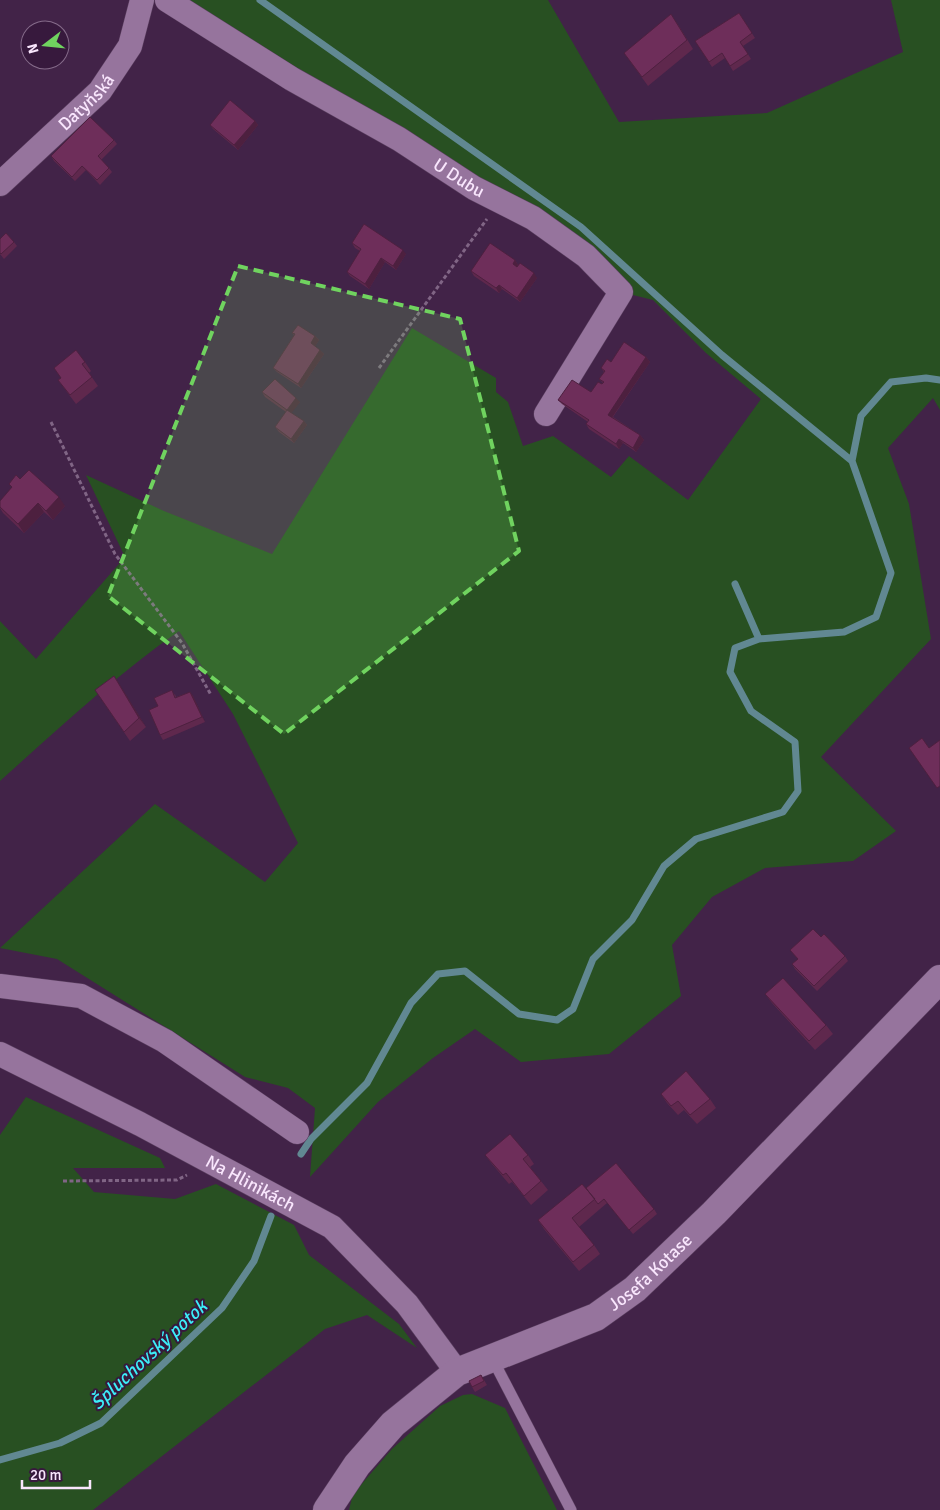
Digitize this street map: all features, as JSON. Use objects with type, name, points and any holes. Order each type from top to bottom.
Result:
[{"type":"street","name":"U Dubu","points":[[167,0],[292,79],[399,139],[474,188],[533,218],[586,256],[621,292],[546,414]]},
{"type":"street","name":"Datyňská","points":[[0,184],[100,91],[130,46],[137,4]]},
{"type":"street","name":"Josefa Kotase","points":[[327,1510],[357,1465],[392,1424],[457,1372],[596,1317],[635,1289],[714,1213],[940,979]]},
{"type":"street","points":[[0,986],[81,996],[165,1041],[297,1132]]},
{"type":"street","name":"Na Hlinikách","points":[[0,1054],[332,1227],[407,1304],[457,1372]]},
{"type":"lane","points":[[492,1358],[571,1510]]},
{"type":"path","points":[[379,368],[500,201]]},
{"type":"path","points":[[51,422],[116,554],[182,642],[211,695]]},
{"type":"path","points":[[63,1182],[176,1180],[212,1163]]},
{"type":"highlighted area","points":[[238,266],[460,319],[519,551],[284,734],[108,596]]},
{"type":"green space","points":[[168,0],[548,0],[619,122],[767,113],[903,52],[891,0],[940,0],[940,410],[933,398],[888,448],[909,504],[931,639],[821,757],[896,831],[853,861],[765,868],[712,897],[672,945],[681,996],[609,1054],[521,1062],[475,1029],[433,1058],[378,1102],[310,1177],[315,1108],[288,1088],[245,1077],[57,959],[0,948],[155,804],[265,882],[298,843],[233,714],[179,631],[110,685],[0,781],[0,621],[36,659],[125,557],[86,475],[164,511],[272,554],[412,328],[496,378],[496,392],[508,402],[523,446],[553,436],[611,477],[629,456],[688,500],[761,399],[706,353],[653,300],[621,292],[586,256]]},
{"type":"green space","points":[[26,1097],[160,1158],[165,1168],[73,1168],[94,1192],[175,1199],[216,1184],[294,1225],[309,1255],[399,1324],[417,1348],[367,1315],[325,1329],[93,1510],[0,1510],[0,1135]]},
{"type":"green space","points":[[472,1394],[505,1408],[557,1510],[349,1510],[353,1494],[392,1449],[440,1406],[463,1395]]},
{"type":"building","points":[[739,13],[752,33],[740,42],[748,54],[730,66],[722,53],[709,62],[695,41]]},
{"type":"building","points":[[671,14],[687,40],[642,77],[624,53]]},
{"type":"building","points":[[230,100],[255,121],[234,145],[210,125]]},
{"type":"building","points":[[90,117],[114,140],[98,156],[109,168],[97,180],[82,166],[72,177],[51,156]]},
{"type":"building","points":[[364,224],[403,250],[393,266],[381,258],[365,284],[347,272],[361,249],[352,243]]},
{"type":"building","points":[[6,233],[14,242],[1,254],[0,239]]},
{"type":"building","points":[[490,243],[515,260],[513,264],[517,267],[520,263],[534,273],[517,298],[499,285],[496,288],[471,271]]},
{"type":"building","points":[[298,325],[315,336],[311,343],[320,350],[298,384],[273,368],[295,334],[292,333]]},
{"type":"building","points":[[624,342],[646,357],[608,415],[640,435],[633,448],[619,439],[616,444],[586,424],[589,420],[558,400],[572,380],[591,392],[598,382],[602,384],[604,382],[599,379],[605,371],[601,368],[607,359],[611,362]]},
{"type":"building","points":[[76,350],[85,362],[82,364],[92,377],[70,395],[58,380],[61,378],[54,368]]},
{"type":"building","points":[[275,379],[296,398],[287,410],[262,392]]},
{"type":"building","points":[[287,410],[304,421],[291,439],[275,427]]},
{"type":"building","points":[[29,470],[59,497],[46,511],[38,503],[18,524],[0,507],[0,501],[12,487],[9,484],[16,475],[20,479]]},
{"type":"building","points":[[114,676],[139,718],[124,732],[95,690]]},
{"type":"building","points":[[172,690],[175,698],[190,692],[202,717],[160,735],[149,710],[158,706],[154,698]]},
{"type":"building","points":[[922,738],[929,748],[940,740],[940,786],[937,788],[909,748]]},
{"type":"building","points":[[813,929],[821,937],[824,934],[845,956],[814,986],[792,964],[798,959],[790,950]]},
{"type":"building","points":[[783,978],[826,1025],[809,1041],[765,994]]},
{"type":"building","points":[[686,1071],[710,1099],[690,1115],[678,1101],[671,1106],[661,1094]]},
{"type":"building","points":[[510,1134],[528,1155],[523,1159],[541,1181],[524,1196],[506,1173],[503,1175],[485,1155]]},
{"type":"building","points":[[616,1163],[654,1209],[629,1230],[604,1199],[598,1204],[586,1188]]},
{"type":"building","points":[[582,1184],[595,1199],[572,1218],[594,1245],[573,1262],[538,1220]]},
{"type":"building","points":[[481,1375],[484,1381],[472,1387],[469,1381]]},
{"type":"waterway","points":[[260,0],[581,227],[722,355],[852,461]]},
{"type":"waterway","name":"Špluchovský potok","points":[[301,1154],[311,1139],[367,1083],[411,1003],[438,974],[465,971],[519,1014],[557,1020],[573,1009],[593,959],[632,920],[664,866],[696,839],[783,812],[798,791],[795,742],[751,711],[730,672],[735,648],[759,639],[844,632],[876,617],[891,573],[852,461],[861,416],[891,382],[926,378],[940,380]]},
{"type":"waterway","points":[[735,584],[759,639]]},
{"type":"waterway","name":"Špluchovský potok","points":[[0,1460],[60,1443],[101,1423],[222,1308],[254,1261],[271,1216]]}]
